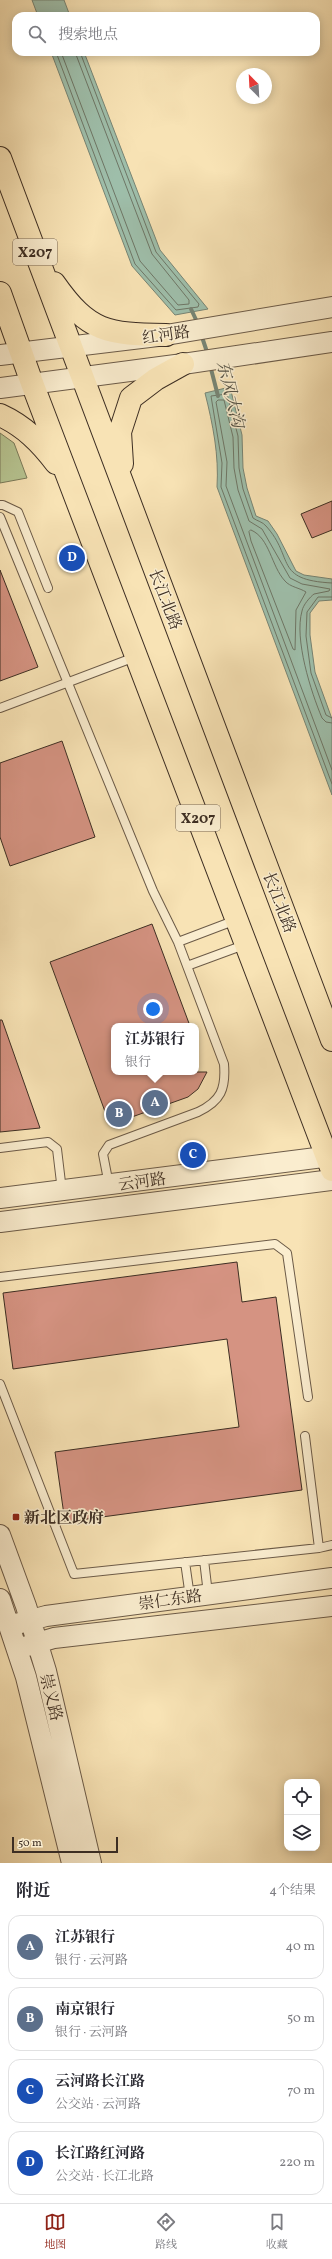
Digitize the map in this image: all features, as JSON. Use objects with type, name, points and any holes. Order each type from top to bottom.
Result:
[{"type":"main road","name":"长江北路","points":[[0,158],[332,1040]]},
{"type":"main road","points":[[38,262],[68,304],[94,326],[125,334],[166,335]]},
{"type":"main road","name":"X207","points":[[0,293],[32,383],[236,920],[330,1161]]},
{"type":"main road","points":[[0,314],[2,324],[0,328]]},
{"type":"main road","points":[[124,489],[120,432],[131,398],[156,379],[183,364]]},
{"type":"main road","points":[[0,414],[19,424],[42,444],[69,480]]},
{"type":"street","name":"红河路","points":[[0,355],[70,345],[166,335],[332,307]]},
{"type":"street","name":"红河路","points":[[0,388],[183,364],[332,342]]},
{"type":"street","name":"云河路","points":[[0,1198],[330,1161]]},
{"type":"street","name":"云河路","points":[[0,1222],[332,1180]]},
{"type":"street","name":"崇义路","points":[[0,1535],[37,1643],[91,1863]]},
{"type":"street","name":"崇仁东路","points":[[9,1626],[46,1616],[332,1578]]},
{"type":"street","name":"崇义路","points":[[0,1600],[26,1677],[72,1863]]},
{"type":"street","name":"崇仁东路","points":[[17,1649],[54,1638],[332,1606]]},
{"type":"lane","points":[[0,505],[3,504],[18,512],[48,588]]},
{"type":"lane","points":[[0,517],[153,891],[178,942],[224,1064],[226,1081],[220,1095],[210,1106],[198,1112],[109,1145],[103,1154],[109,1185]]},
{"type":"lane","points":[[0,708],[136,656]]},
{"type":"lane","points":[[178,942],[236,920]]},
{"type":"lane","points":[[187,966],[246,944]]},
{"type":"lane","points":[[0,1148],[48,1142],[56,1149],[62,1192]]},
{"type":"lane","points":[[0,1277],[275,1244],[287,1253],[308,1397]]},
{"type":"lane","points":[[0,1384],[74,1574],[319,1548],[332,1545]]},
{"type":"lane","points":[[305,1436],[319,1548]]},
{"type":"lane","points":[[199,1595],[204,1560]]},
{"type":"lane","points":[[185,1562],[199,1595]]},
{"type":"green space","points":[[0,433],[14,443],[27,478],[0,483]]},
{"type":"water","points":[[32,0],[64,0],[68,12],[36,12]]},
{"type":"water","points":[[53,56],[86,56],[160,250],[208,309],[175,315],[132,266]]},
{"type":"water","points":[[230,387],[242,435],[243,468],[247,488],[256,516],[268,521],[277,534],[296,571],[304,575],[332,579],[332,600],[319,601],[310,613],[310,635],[315,672],[332,719],[332,795],[217,487],[215,440],[205,393]]},
{"type":"building","points":[[332,501],[332,530],[312,538],[301,514]]},
{"type":"building","points":[[0,570],[38,667],[0,681]]},
{"type":"building","points":[[62,741],[95,837],[10,866],[0,837],[0,763]]},
{"type":"building","points":[[152,924],[189,1023],[111,1023],[111,1075],[199,1075],[199,1072],[207,1072],[198,1089],[188,1097],[115,1123],[107,1117],[50,962]]},
{"type":"building","points":[[0,1020],[2,1020],[40,1128],[0,1132]]},
{"type":"building","points":[[237,1262],[242,1302],[276,1297],[302,1490],[65,1522],[55,1452],[239,1427],[227,1339],[13,1369],[3,1293]]},
{"type":"waterway","name":"东风大沟","points":[[191,309],[198,324]]},
{"type":"waterway","name":"东风大沟","points":[[201,334],[208,355]]},
{"type":"waterway","name":"东风大沟","points":[[210,365],[218,396]]},
{"type":"place","name":"长江路红河路","points":[[72,558]]},
{"type":"place","name":"江苏银行","points":[[155,1103]]},
{"type":"place","name":"南京银行","points":[[119,1114]]},
{"type":"place","name":"云河路长江路","points":[[193,1155]]},
{"type":"place","name":"新北区政府","points":[[16,1517]]}]
